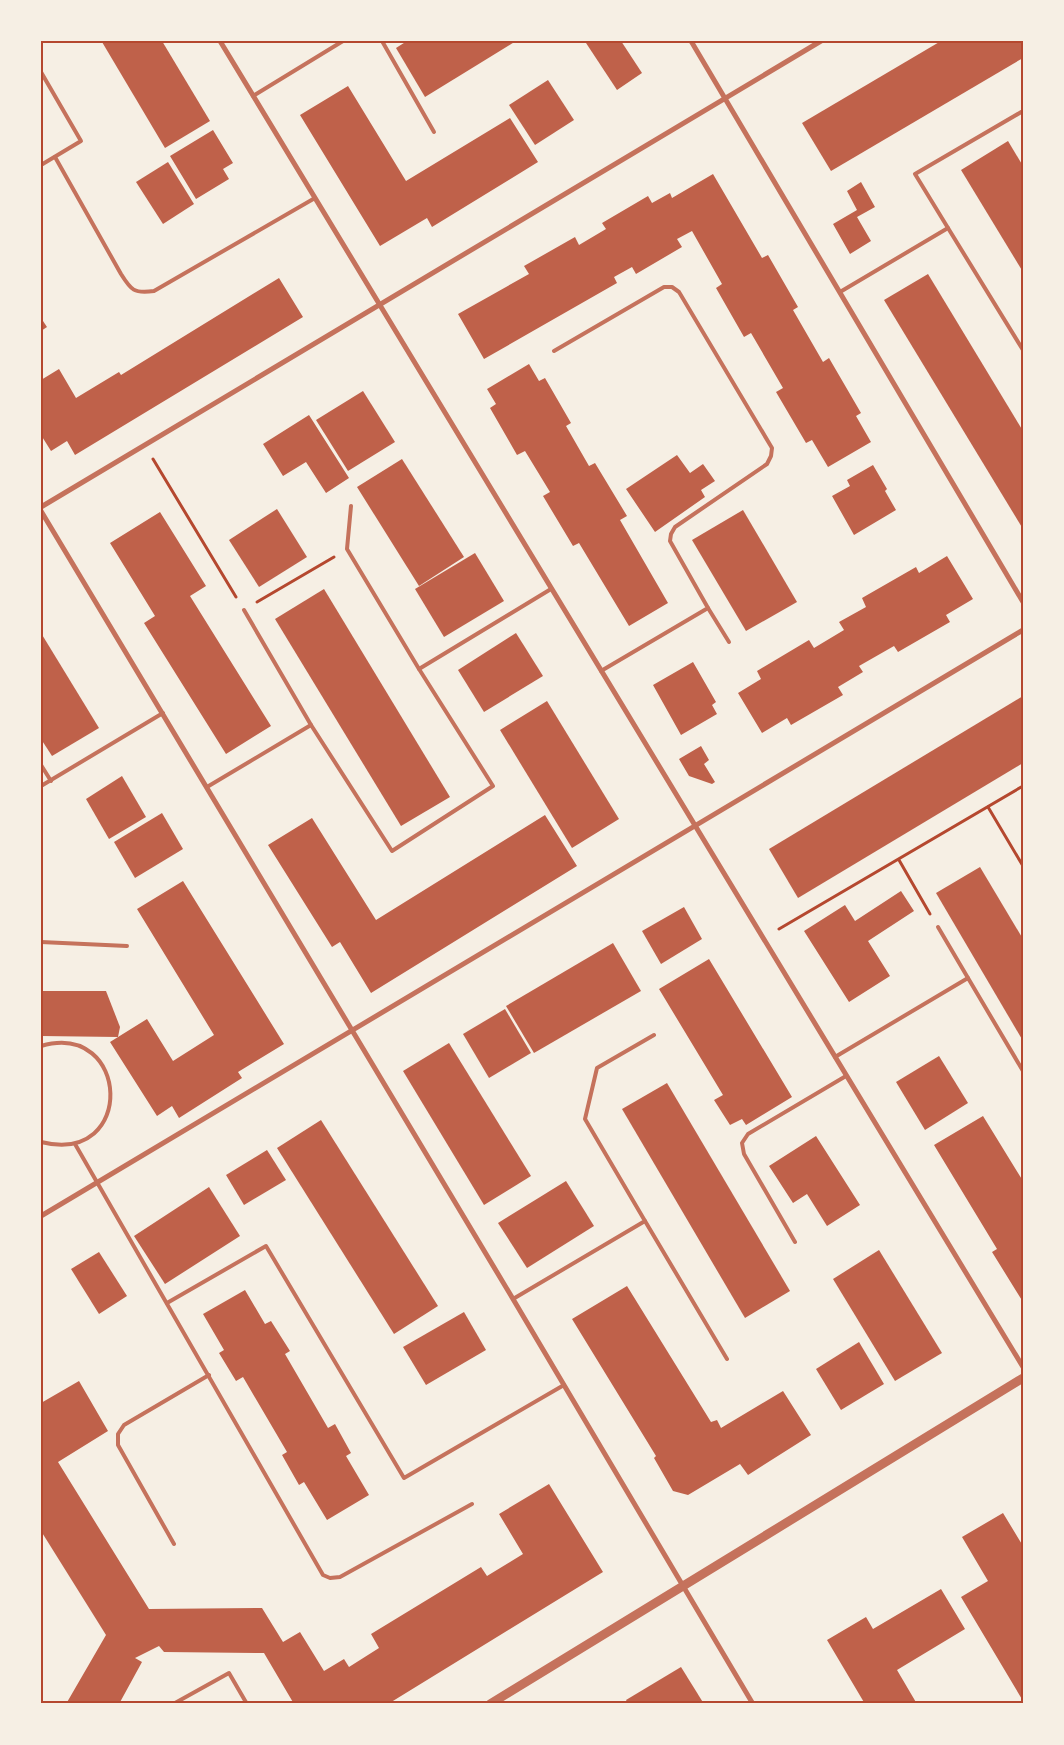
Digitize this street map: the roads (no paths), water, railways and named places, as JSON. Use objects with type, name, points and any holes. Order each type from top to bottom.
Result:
[{"type":"street","points":[[220,41],[1023,1368]]},
{"type":"street","points":[[691,41],[1023,602]]},
{"type":"street","points":[[753,1704],[41,509],[821,41]]},
{"type":"street","points":[[41,1216],[1023,630]]},
{"type":"street","points":[[490,1704],[1023,1378]]},
{"type":"lane","points":[[253,96],[343,41]]},
{"type":"lane","points":[[382,41],[434,132]]},
{"type":"lane","points":[[41,72],[81,141],[41,165]]},
{"type":"lane","points":[[1023,111],[915,174],[1023,350]]},
{"type":"lane","points":[[55,157],[120,274],[129,287],[142,293],[154,291],[315,198]]},
{"type":"lane","points":[[840,292],[948,228]]},
{"type":"lane","points":[[554,351],[664,287],[672,287],[678,292],[772,448],[771,456],[766,464],[675,527],[671,534],[670,542],[729,642]]},
{"type":"lane","points":[[244,610],[311,725],[392,851],[493,786],[419,669],[347,549],[351,506]]},
{"type":"lane","points":[[419,669],[551,589]]},
{"type":"lane","points":[[601,672],[708,608]]},
{"type":"lane","points":[[41,786],[162,713]]},
{"type":"lane","points":[[207,787],[311,725]]},
{"type":"lane","points":[[41,765],[51,781]]},
{"type":"lane","points":[[938,926],[1023,1070]]},
{"type":"lane","points":[[41,942],[127,946]]},
{"type":"lane","points":[[835,1057],[968,978]]},
{"type":"lane","points":[[654,1035],[597,1068],[585,1119],[726,1359]]},
{"type":"lane","points":[[41,1046],[54,1043],[71,1044],[87,1050],[100,1061],[108,1076],[112,1093],[109,1110],[101,1126],[88,1138],[75,1144],[56,1146],[41,1142]]},
{"type":"lane","points":[[795,1242],[744,1154],[742,1143],[748,1134],[846,1076]]},
{"type":"lane","points":[[75,1144],[323,1575],[330,1578],[340,1577],[472,1504]]},
{"type":"lane","points":[[513,1299],[645,1221]]},
{"type":"lane","points":[[167,1303],[266,1246],[404,1478],[564,1385]]},
{"type":"lane","points":[[174,1544],[118,1445],[118,1434],[124,1425],[209,1375]]},
{"type":"lane","points":[[175,1703],[229,1673],[247,1704]]}]
